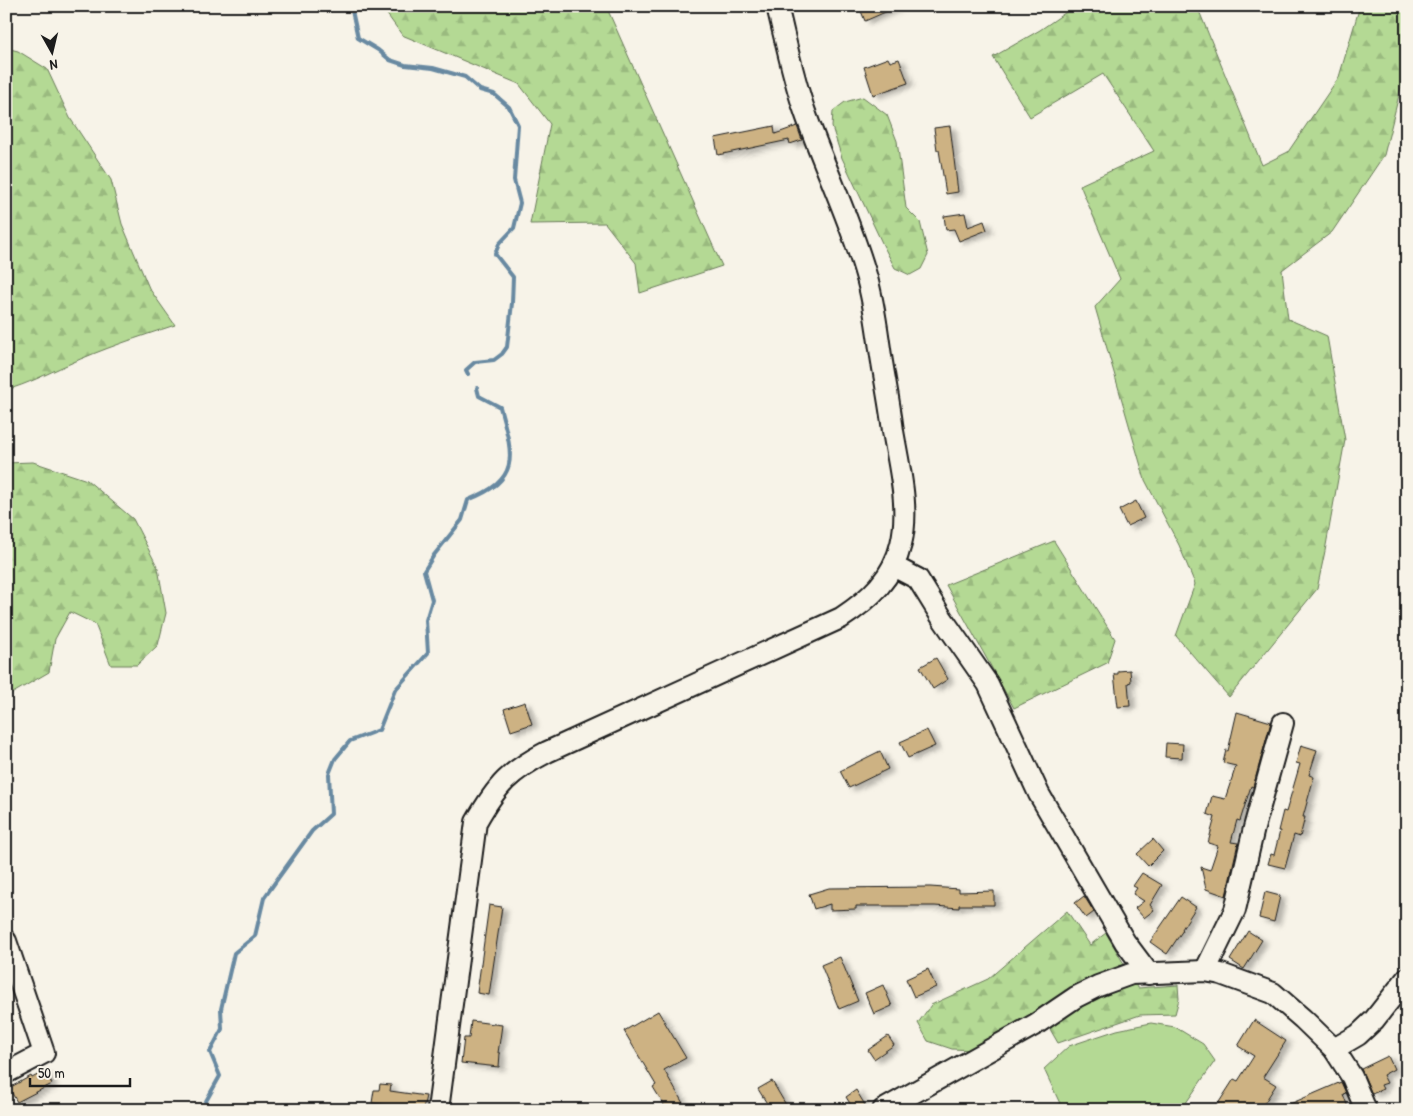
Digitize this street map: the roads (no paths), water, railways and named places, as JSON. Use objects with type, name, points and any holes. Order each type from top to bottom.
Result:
[{"type":"street","points":[[438,1110],[476,822],[498,786],[523,764],[547,752],[841,618],[871,596],[893,566],[901,543],[904,504],[875,313],[867,278],[858,245],[804,111],[777,6]]},
{"type":"street","points":[[893,566],[918,579],[942,618],[988,684],[1039,794],[1125,942],[1149,974]]},
{"type":"street","points":[[1205,972],[1235,910],[1254,828],[1283,723]]},
{"type":"street","points":[[6,941],[44,1053],[6,1073]]},
{"type":"street","points":[[883,1110],[1036,1024],[1076,996],[1098,986],[1131,974],[1205,972],[1221,974],[1273,993],[1304,1019],[1334,1049],[1352,1077],[1366,1110]]},
{"type":"street","points":[[1334,1049],[1358,1035],[1374,1020],[1407,978]]},
{"type":"waterway","points":[[351,6],[358,38],[390,60],[405,65],[433,68],[465,77],[480,90],[494,94],[509,107],[518,125],[514,180],[520,203],[514,228],[499,244],[495,254],[513,277],[507,347],[494,360],[475,362],[466,370],[468,374]]},
{"type":"waterway","points":[[201,1110],[220,1076],[210,1052],[222,1029],[221,1009],[234,953],[255,936],[264,898],[312,831],[331,814],[329,774],[335,759],[350,741],[379,730],[395,690],[428,653],[426,620],[432,600],[424,571],[434,555],[462,520],[468,500],[498,483],[505,474],[509,464],[508,439],[500,407],[479,396],[477,388]]}]
